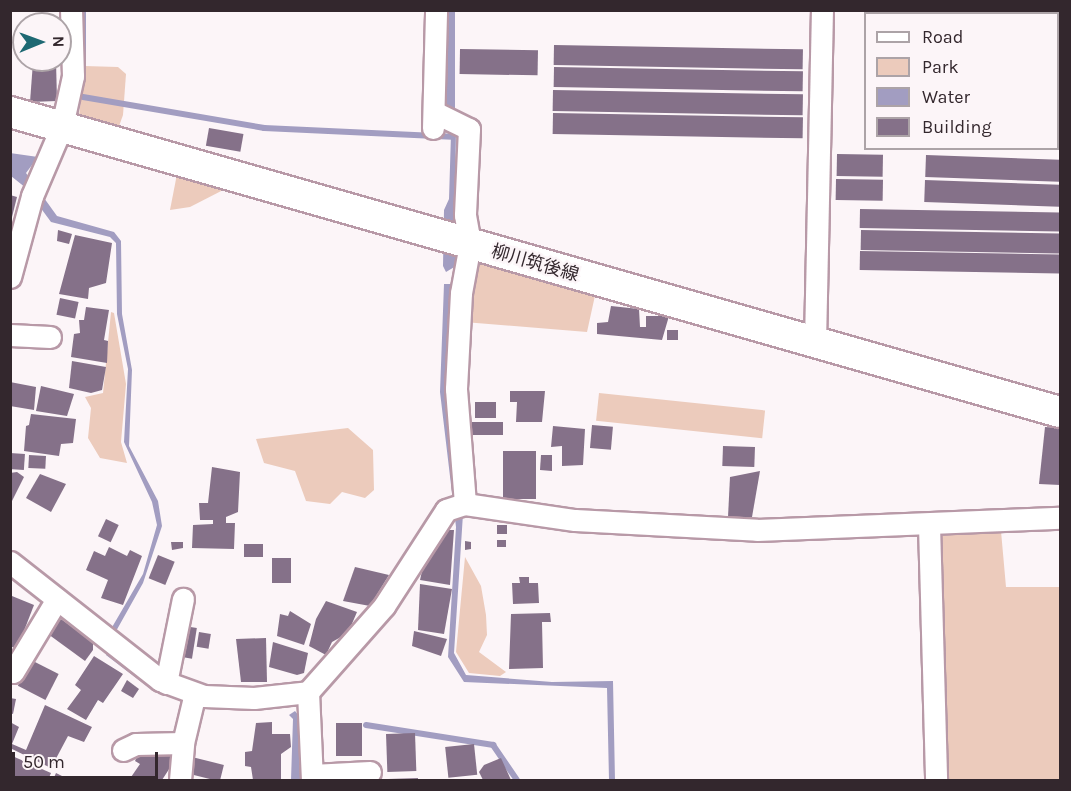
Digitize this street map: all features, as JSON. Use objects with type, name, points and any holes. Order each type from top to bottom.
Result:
[{"type":"main road","name":"柳川筑後線","points":[[10,112],[1060,412]]},
{"type":"street","points":[[10,276],[32,196],[62,126],[73,76],[71,10]]},
{"type":"street","points":[[436,10],[434,120],[469,129],[465,215],[470,244],[461,294],[456,389],[465,504]]},
{"type":"street","points":[[815,343],[822,10]]},
{"type":"street","points":[[10,335],[50,337]]},
{"type":"street","points":[[10,562],[166,682],[195,693],[254,698],[308,692],[384,606],[446,510],[465,504],[574,520],[757,530],[929,525],[1060,518]]},
{"type":"street","points":[[929,525],[936,780]]},
{"type":"street","points":[[13,672],[57,599]]},
{"type":"street","points":[[166,682],[183,599]]},
{"type":"street","points":[[308,692],[312,778],[370,772]]},
{"type":"street","points":[[180,780],[183,743],[195,693]]},
{"type":"street","points":[[123,750],[136,744],[183,743]]},
{"type":"green space","points":[[84,66],[118,67],[126,74],[123,115],[118,129],[79,117]]},
{"type":"green space","points":[[177,174],[229,187],[190,207],[170,210]]},
{"type":"green space","points":[[478,263],[596,291],[587,332],[464,322],[473,267]]},
{"type":"green space","points":[[111,312],[114,313],[126,384],[121,442],[127,463],[100,458],[88,438],[91,408],[85,397],[103,393]]},
{"type":"green space","points":[[599,393],[765,410],[762,438],[596,421]]},
{"type":"green space","points":[[348,428],[373,450],[374,490],[365,498],[342,492],[330,504],[306,501],[295,471],[264,463],[256,439]]},
{"type":"green space","points":[[1001,531],[1006,587],[1060,587],[1060,780],[941,780],[936,545],[942,533]]},
{"type":"green space","points":[[465,557],[481,586],[486,615],[487,635],[479,652],[506,672],[500,676],[469,673],[456,652]]},
{"type":"water","points":[[83,11],[86,11],[86,78],[83,78]]},
{"type":"water","points":[[446,11],[455,11],[455,108],[446,108]]},
{"type":"water","points":[[456,129],[455,214],[460,230],[456,266],[446,272],[443,266],[444,210],[449,199],[451,134]]},
{"type":"water","points":[[10,153],[38,157],[26,173],[57,216],[114,232],[121,241],[122,314],[132,370],[129,446],[158,501],[162,526],[143,583],[115,633],[111,629],[143,574],[157,525],[152,502],[124,442],[128,369],[117,314],[116,243],[110,237],[51,222],[26,188],[11,176]]},
{"type":"water","points":[[444,284],[452,284],[447,400],[463,514],[454,653],[466,675],[552,682],[613,681],[615,780],[609,780],[607,688],[464,682],[448,657],[456,527],[440,392]]},
{"type":"water","points":[[108,648],[183,696],[184,701],[152,690],[106,655]]},
{"type":"water","points":[[295,711],[300,717],[300,780],[291,780],[293,719],[289,715]]},
{"type":"building","points":[[554,45],[803,49],[803,69],[554,65]]},
{"type":"building","points":[[460,49],[538,50],[538,75],[460,74]]},
{"type":"building","points":[[554,67],[803,71],[803,91],[554,87]]},
{"type":"building","points":[[32,72],[56,72],[57,101],[30,102]]},
{"type":"building","points":[[553,90],[803,94],[803,115],[553,111]]},
{"type":"building","points":[[553,113],[803,117],[803,138],[553,134]]},
{"type":"building","points":[[209,128],[243,134],[240,152],[206,146]]},
{"type":"building","points":[[837,154],[883,155],[883,177],[837,176]]},
{"type":"building","points":[[926,155],[1060,160],[1059,182],[925,177]]},
{"type":"building","points":[[836,179],[883,180],[883,201],[836,200]]},
{"type":"building","points":[[925,180],[1060,185],[1059,207],[924,202]]},
{"type":"building","points":[[10,195],[17,197],[11,221],[10,221]]},
{"type":"building","points":[[860,209],[1060,212],[1060,231],[860,228]]},
{"type":"building","points":[[58,230],[72,234],[69,244],[57,241]]},
{"type":"building","points":[[861,230],[1060,233],[1060,253],[861,250]]},
{"type":"building","points":[[75,235],[112,243],[106,283],[89,288],[88,299],[59,294]]},
{"type":"building","points":[[860,251],[1060,254],[1060,273],[860,270]]},
{"type":"building","points":[[60,298],[79,302],[75,319],[56,315]]},
{"type":"building","points":[[611,306],[639,309],[640,327],[646,327],[646,316],[669,316],[662,340],[597,334],[597,323],[608,322]]},
{"type":"building","points":[[86,307],[109,310],[104,340],[108,341],[107,363],[71,357],[74,334],[80,333],[79,320],[84,320]]},
{"type":"building","points":[[667,330],[678,330],[678,340],[667,340]]},
{"type":"building","points":[[72,361],[106,367],[102,390],[91,393],[69,388]]},
{"type":"building","points":[[10,382],[36,387],[34,410],[10,406]]},
{"type":"building","points":[[41,386],[74,394],[67,416],[36,411]]},
{"type":"building","points":[[510,391],[545,391],[542,422],[516,422],[517,402],[510,402]]},
{"type":"building","points":[[475,402],[496,402],[496,418],[475,418]]},
{"type":"building","points":[[31,414],[76,419],[73,443],[61,444],[59,456],[24,451],[26,426],[29,425]]},
{"type":"building","points":[[472,422],[503,422],[503,435],[472,435]]},
{"type":"building","points":[[592,425],[613,427],[611,450],[590,448]]},
{"type":"building","points":[[553,426],[585,429],[583,465],[562,466],[562,446],[551,447]]},
{"type":"building","points":[[1045,427],[1060,428],[1060,485],[1039,484]]},
{"type":"building","points":[[723,446],[755,447],[754,467],[722,466]]},
{"type":"building","points":[[503,451],[536,451],[536,499],[503,499]]},
{"type":"building","points":[[10,453],[25,454],[24,470],[10,469]]},
{"type":"building","points":[[29,455],[46,456],[45,469],[28,468]]},
{"type":"building","points":[[541,455],[552,455],[552,471],[540,470]]},
{"type":"building","points":[[212,467],[240,472],[238,512],[226,517],[226,523],[235,523],[234,549],[192,548],[193,525],[213,524],[213,520],[200,520],[199,503],[208,503]]},
{"type":"building","points":[[760,471],[752,517],[728,517],[730,477]]},
{"type":"building","points":[[17,472],[24,477],[10,505],[10,473]]},
{"type":"building","points":[[40,474],[66,484],[51,512],[26,498]]},
{"type":"building","points":[[106,519],[119,525],[111,542],[98,536]]},
{"type":"building","points":[[497,525],[507,525],[507,534],[497,534]]},
{"type":"building","points":[[439,530],[454,530],[450,585],[420,580],[427,549],[437,549]]},
{"type":"building","points":[[497,540],[506,540],[506,547],[497,547]]},
{"type":"building","points":[[465,541],[471,542],[471,549],[465,550]]},
{"type":"building","points":[[171,542],[183,542],[183,548],[172,550]]},
{"type":"building","points":[[244,544],[263,544],[263,557],[244,557]]},
{"type":"building","points":[[109,547],[127,556],[130,550],[142,556],[123,605],[101,598],[108,580],[86,570],[94,551],[105,556]]},
{"type":"building","points":[[158,555],[175,562],[165,585],[149,578]]},
{"type":"building","points":[[272,558],[291,558],[291,583],[272,583]]},
{"type":"building","points":[[355,567],[389,575],[370,606],[343,601]]},
{"type":"building","points":[[519,577],[529,577],[529,583],[538,583],[539,603],[513,604],[512,583],[520,583]]},
{"type":"building","points":[[420,584],[452,589],[444,634],[418,630]]},
{"type":"building","points":[[12,596],[34,605],[17,649],[10,646]]},
{"type":"building","points":[[326,601],[357,612],[348,633],[332,642],[326,655],[309,646],[316,619]]},
{"type":"building","points":[[290,611],[311,624],[304,645],[277,636],[280,614],[288,616]]},
{"type":"building","points":[[550,613],[551,622],[542,622],[543,668],[509,669],[511,614]]},
{"type":"building","points":[[61,619],[93,642],[93,650],[85,661],[48,634]]},
{"type":"building","points":[[184,626],[197,628],[192,659],[179,657]]},
{"type":"building","points":[[414,631],[447,639],[441,656],[412,646]]},
{"type":"building","points":[[199,632],[211,634],[209,649],[197,647]]},
{"type":"building","points":[[266,638],[267,682],[241,682],[236,639]]},
{"type":"building","points":[[273,642],[308,653],[304,673],[297,675],[269,667]]},
{"type":"building","points":[[94,656],[123,674],[103,703],[98,700],[86,720],[67,709],[81,690],[75,685]]},
{"type":"building","points":[[31,660],[59,674],[45,700],[18,686]]},
{"type":"building","points":[[127,680],[139,689],[133,698],[121,691]]},
{"type":"building","points":[[10,698],[16,699],[13,714],[10,713]]},
{"type":"building","points":[[45,705],[92,727],[84,742],[68,736],[51,768],[10,748],[10,722],[19,727],[12,744],[26,750]]},
{"type":"building","points":[[272,722],[272,734],[290,734],[291,747],[281,754],[281,780],[253,780],[251,767],[245,766],[245,752],[252,751],[256,723]]},
{"type":"building","points":[[336,723],[362,723],[362,756],[336,756]]},
{"type":"building","points":[[415,733],[416,771],[387,772],[386,734]]},
{"type":"building","points":[[474,744],[477,775],[448,778],[445,747]]},
{"type":"building","points":[[150,749],[173,754],[175,760],[162,780],[129,780],[140,764],[135,761],[140,750],[146,754]]},
{"type":"building","points":[[10,755],[51,773],[48,780],[10,780]]},
{"type":"building","points":[[188,756],[224,765],[220,780],[184,772]]},
{"type":"building","points":[[501,758],[511,780],[483,780],[479,772],[484,765]]},
{"type":"building","points":[[56,773],[70,780],[53,780]]},
{"type":"building","points":[[418,778],[418,780],[388,780],[388,779]]},
{"type":"waterway","points":[[83,97],[264,128],[452,137]]},
{"type":"waterway","points":[[366,725],[493,745],[517,780]]}]
